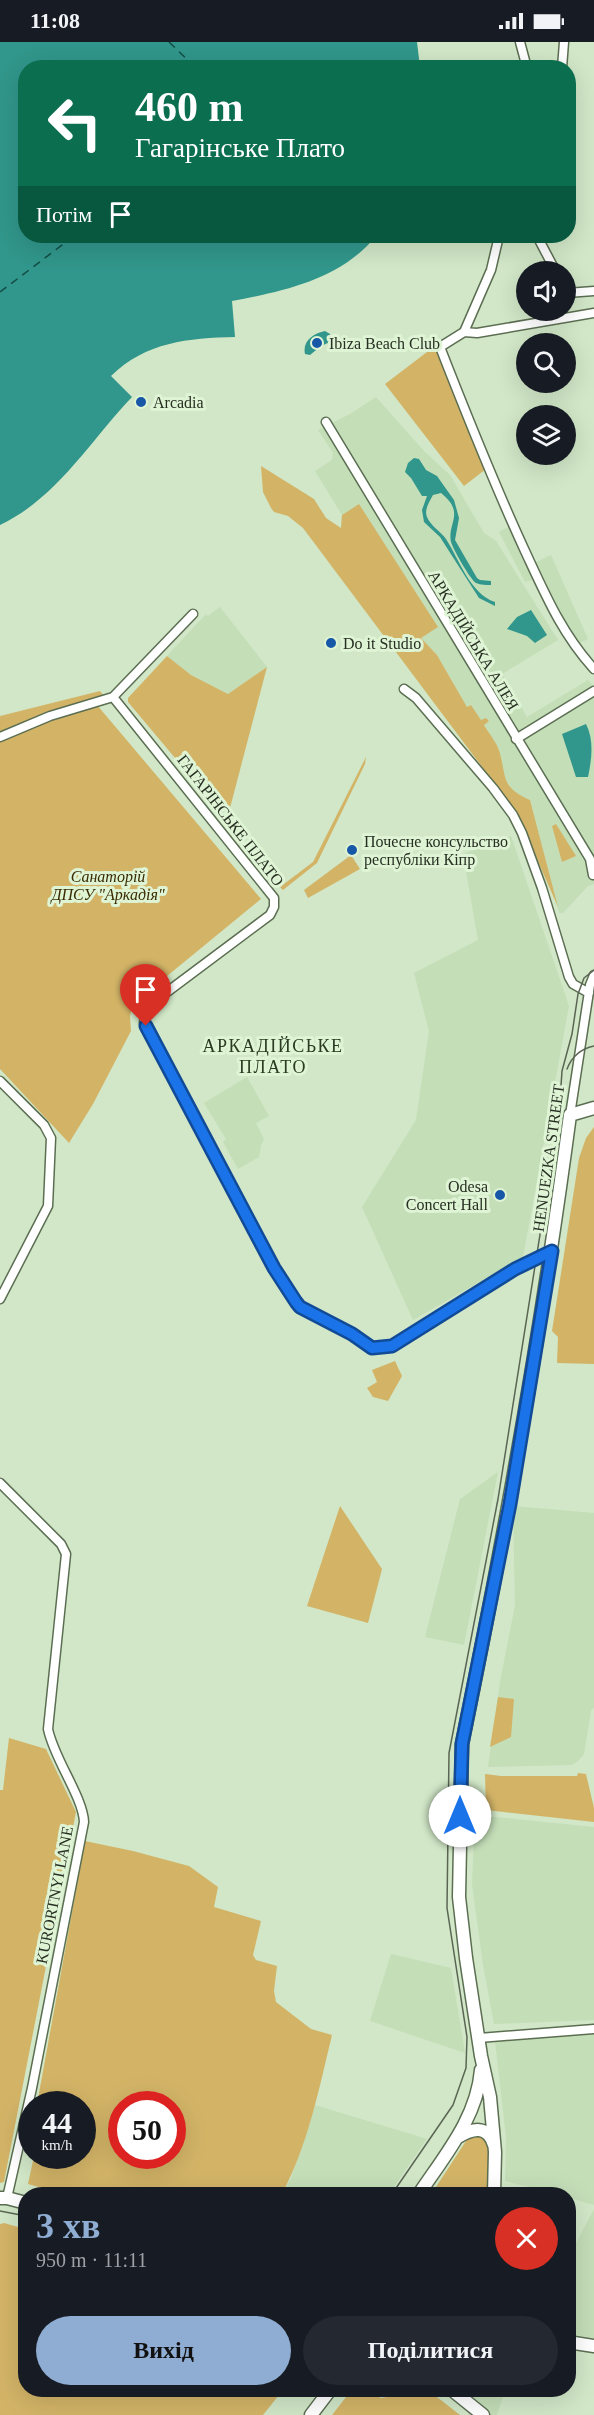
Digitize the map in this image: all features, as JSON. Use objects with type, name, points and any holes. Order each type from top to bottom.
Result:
[{"type":"main road","points":[[570,1115],[594,1108]]},
{"type":"main road","name":"HENUEZKA STREET","points":[[494,2187],[495,2152],[490,2097],[481,2056],[459,1897],[460,1766],[462,1744],[510,1504],[552,1251],[570,1115]]},
{"type":"main road","name":"HENUEZKA STREET","points":[[424,2187],[457,2137],[474,2106],[479,2090],[481,2056]]},
{"type":"main road","points":[[457,2137],[473,2130],[484,2131],[490,2135],[495,2152]]},
{"type":"main road","points":[[576,2343],[594,2346]]},
{"type":"main road","points":[[311,2415],[325,2397]]},
{"type":"main road","points":[[461,2397],[483,2415]]},
{"type":"street","points":[[520,42],[525,60]]},
{"type":"street","points":[[563,60],[564,42]]},
{"type":"street","points":[[497,243],[491,270],[464,332],[440,347],[487,469],[554,613],[576,649],[594,669]]},
{"type":"street","points":[[541,243],[550,261]]},
{"type":"street","points":[[576,292],[594,291]]},
{"type":"street","points":[[464,332],[477,333],[594,313]]},
{"type":"street","name":"АРКАДІЙСЬКА АЛЕЯ","points":[[326,422],[590,859],[593,875]]},
{"type":"street","points":[[0,737],[50,716],[113,697],[193,614]]},
{"type":"street","points":[[404,689],[416,698],[493,788],[513,815],[542,888],[569,977],[573,984],[590,989]]},
{"type":"street","points":[[516,739],[594,691]]},
{"type":"street","name":"ГАГАРІНСЬКЕ ПЛАТО","points":[[113,697],[274,898],[274,907],[270,915],[151,1004],[145,1014],[144,1023],[274,1268],[296,1302],[300,1307],[352,1334],[366,1345],[372,1348],[384,1348],[392,1346],[515,1269],[552,1251]]},
{"type":"street","name":"HENUEZKA STREET","points":[[570,1115],[594,975]]},
{"type":"street","points":[[0,1081],[44,1125],[51,1138],[48,1206],[0,1299]]},
{"type":"street","name":"KURORTNYI LANE","points":[[0,1483],[62,1544],[66,1554],[48,1729],[56,1756],[82,1810],[84,1822],[32,2088],[4,2198]]},
{"type":"street","points":[[479,2038],[594,2029]]},
{"type":"shaded area","points":[[376,397],[425,452],[450,475],[484,533],[496,541],[558,640],[502,674],[527,717],[588,680],[594,686],[594,884],[588,886],[563,913],[559,913],[530,800],[514,793],[508,784],[501,766],[499,749],[484,724],[488,722],[481,721],[467,707],[437,655],[421,638],[341,528],[342,515],[315,471],[332,460],[333,453],[318,430],[350,414]]},
{"type":"shaded area","points":[[512,525],[535,579],[525,582],[499,532]]},
{"type":"shaded area","points":[[551,555],[588,639],[574,646],[534,563]]},
{"type":"shaded area","points":[[220,607],[267,667],[228,694],[191,675],[167,656],[206,614],[208,616]]},
{"type":"shaded area","points":[[511,836],[569,1006],[523,1257],[413,1320],[362,1207],[416,1120],[429,1031],[414,973],[478,940],[463,854]]},
{"type":"shaded area","points":[[247,1077],[269,1116],[256,1123],[264,1139],[259,1157],[238,1169],[223,1142],[226,1139],[204,1103]]},
{"type":"shaded area","points":[[498,1472],[464,1645],[425,1637],[460,1499]]},
{"type":"shaded area","points":[[513,1506],[594,1513],[594,1707],[591,1711],[584,1754],[571,1765],[488,1767],[500,1682],[515,1605]]},
{"type":"shaded area","points":[[475,1815],[594,1827],[594,2020],[494,2024],[472,1884]]},
{"type":"shaded area","points":[[391,1954],[451,1968],[465,2053],[370,2021]]},
{"type":"shaded area","points":[[594,2033],[594,2205],[576,2200],[576,2187],[528,2187],[505,2181],[506,2137],[495,2041]]},
{"type":"shaded area","points":[[315,2105],[427,2139],[394,2187],[286,2187]]},
{"type":"shaded area","points":[[594,2209],[594,2338],[576,2335],[576,2243]]},
{"type":"shaded area","points":[[466,2397],[503,2397],[497,2415],[490,2415]]},
{"type":"green space","points":[[427,352],[440,352],[486,469],[464,486],[385,384]]},
{"type":"green space","points":[[261,466],[314,499],[326,518],[341,528],[342,515],[359,504],[438,627],[421,638],[437,655],[467,707],[471,705],[481,720],[486,718],[489,721],[484,725],[499,750],[509,786],[530,800],[558,907],[522,825],[509,803],[303,528],[288,516],[274,512],[271,508],[263,492]]},
{"type":"green space","points":[[167,656],[191,675],[228,694],[267,667],[230,808],[212,802],[128,702],[128,698]]},
{"type":"green space","points":[[100,691],[105,697],[50,713],[0,733],[0,716]]},
{"type":"green space","name":"Санаторій ДПСУ \"Аркадія\"","points":[[97,705],[261,899],[133,1004],[130,1016],[131,1031],[93,1104],[69,1143],[0,1069],[0,741]]},
{"type":"green space","points":[[366,757],[365,764],[317,863],[283,890],[280,887],[313,862]]},
{"type":"green space","points":[[556,824],[576,856],[562,862],[552,826]]},
{"type":"green space","points":[[351,855],[360,869],[308,898],[304,890]]},
{"type":"green space","points":[[594,1127],[594,1364],[557,1363],[558,1337],[552,1331],[579,1158],[586,1138]]},
{"type":"green space","points":[[395,1361],[402,1376],[388,1401],[373,1397],[367,1388],[377,1382],[372,1370]]},
{"type":"green space","points":[[340,1506],[382,1569],[368,1623],[307,1606]]},
{"type":"green space","points":[[498,1697],[514,1699],[511,1737],[490,1747]]},
{"type":"green space","points":[[9,1738],[46,1749],[76,1812],[22,2091],[18,2091],[18,2110],[4,2182],[0,2183],[0,1790],[3,1790]]},
{"type":"green space","points":[[578,1773],[586,1774],[594,1808],[594,1822],[486,1810],[485,1774],[577,1776]]},
{"type":"green space","points":[[85,1841],[189,1866],[218,1887],[214,1907],[261,1921],[253,1955],[256,1960],[277,1966],[274,1991],[276,2002],[311,2029],[332,2035],[306,2136],[285,2187],[38,2187],[28,2184],[31,2169],[96,2169],[96,2091],[39,2091]]},
{"type":"green space","points":[[482,2134],[489,2148],[487,2187],[436,2187],[469,2137]]},
{"type":"green space","points":[[0,2224],[18,2227],[18,2397],[277,2397],[263,2415],[0,2415]]},
{"type":"green space","points":[[346,2397],[437,2397],[460,2415],[332,2415]]},
{"type":"water","points":[[0,42],[417,42],[419,60],[18,60],[18,243],[369,243],[346,263],[311,281],[272,293],[232,301],[235,337],[168,344],[153,349],[124,365],[111,376],[132,397],[56,484],[20,514],[0,525]]},
{"type":"water","name":"Ibiza Beach Club","points":[[325,331],[330,334],[330,342],[310,355],[305,354],[305,345],[310,338]]},
{"type":"water","points":[[414,458],[419,459],[426,470],[437,476],[454,500],[459,518],[455,540],[477,578],[491,581],[491,585],[476,583],[458,557],[450,535],[454,518],[453,506],[441,493],[433,495],[429,503],[426,512],[428,520],[446,539],[472,584],[486,598],[495,602],[495,606],[479,598],[440,537],[424,522],[422,510],[427,496],[422,496],[405,472],[408,463]]},
{"type":"water","points":[[531,610],[547,635],[535,643],[527,636],[507,629],[517,617]]},
{"type":"water","points":[[586,724],[591,743],[588,777],[576,777],[562,734]]},
{"type":"ferry route","points":[[169,42],[188,60]]},
{"type":"ferry route","points":[[0,292],[65,243]]},
{"type":"tram line","points":[[397,2187],[453,2105],[466,2068],[467,2037],[447,1908],[449,1753],[498,1499],[559,1115],[562,1071],[572,1034],[578,994],[584,978],[594,970]]},
{"type":"tram line","points":[[567,1069],[577,1054],[594,1046]]},
{"type":"tram line","points":[[0,2211],[18,2214]]},
{"type":"place","name":"Ibiza Beach Club","points":[[317,343]]},
{"type":"place","name":"Arcadia","points":[[141,402]]},
{"type":"place","name":"Do it Studio","points":[[331,643]]},
{"type":"place","name":"Почесне консульство республіки Кіпр","points":[[352,850]]},
{"type":"place","name":"Odesa Concert Hall","points":[[500,1195]]},
{"type":"district","name":"АРКАДІЙСЬКЕ ПЛАТО","points":[[273,1056]]},
{"type":"route","points":[[146,1026],[274,1268],[296,1302],[300,1307],[352,1334],[366,1345],[372,1348],[392,1346],[515,1269],[552,1251],[510,1504],[462,1744],[460,1816]]}]
